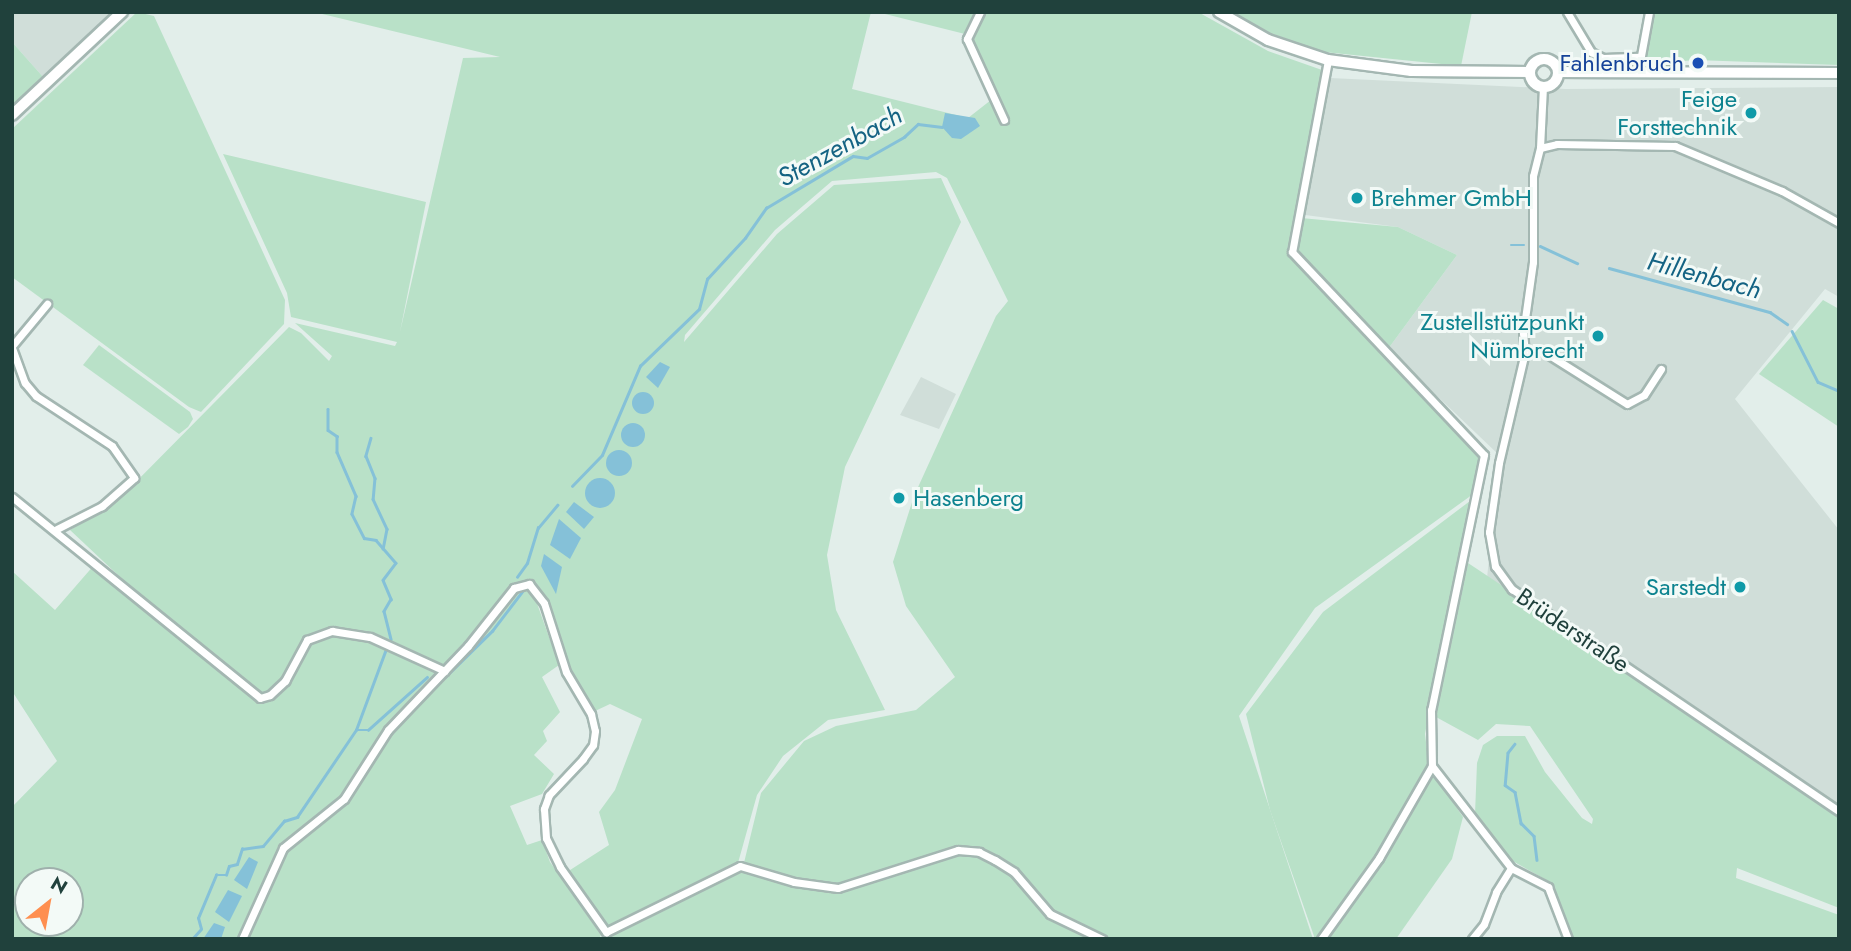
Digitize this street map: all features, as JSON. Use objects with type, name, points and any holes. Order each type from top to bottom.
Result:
[{"type":"main road","points":[[12,115],[122,12]]},
{"type":"main road","points":[[1219,12],[1268,40],[1328,60],[1411,71],[1530,72]]},
{"type":"main road","points":[[1544,58],[1553,61],[1558,72],[1555,82],[1543,87],[1535,83],[1530,72],[1535,62],[1544,58]]},
{"type":"main road","points":[[1558,72],[1839,73]]},
{"type":"street","points":[[980,12],[967,39],[1004,120]]},
{"type":"street","points":[[1567,12],[1591,52],[1603,58],[1640,57]]},
{"type":"street","points":[[1638,72],[1649,12]]},
{"type":"street","points":[[1328,60],[1292,252],[1484,455],[1428,732],[1432,766],[1510,869],[1548,887],[1568,939]]},
{"type":"street","name":"Brüderstraße","points":[[1543,87],[1540,148],[1533,176],[1533,262],[1523,333],[1525,352],[1499,463],[1489,532],[1494,566],[1512,589],[1839,811]]},
{"type":"street","points":[[1540,148],[1557,144],[1675,146],[1782,191],[1839,223]]},
{"type":"street","points":[[47,304],[12,347],[25,383],[36,396],[113,446],[134,478],[102,506],[57,529]]},
{"type":"street","points":[[1525,352],[1543,351],[1627,404],[1644,395],[1661,369]]},
{"type":"street","points":[[12,497],[57,529],[260,698],[270,695],[285,681],[307,640],[332,631],[370,637],[445,671]]},
{"type":"street","points":[[242,939],[283,848],[344,799],[374,747],[445,671],[514,588],[529,584],[544,603],[566,672],[592,713],[595,731],[593,745],[558,782],[544,809],[546,838],[560,867],[606,932],[740,866],[794,882],[838,888],[958,850],[979,852],[1014,872],[1050,914],[1102,939]]},
{"type":"street","points":[[1321,939],[1379,858],[1432,766]]},
{"type":"street","points":[[1472,939],[1484,924],[1510,869]]},
{"type":"shaded area","points":[[12,12],[115,12],[44,78],[12,42]]},
{"type":"shaded area","points":[[1330,78],[1566,89],[1839,87],[1839,297],[1825,289],[1735,399],[1839,530],[1839,807],[1487,578],[1500,456],[1388,349],[1457,255],[1398,227],[1305,215]]},
{"type":"shaded area","points":[[921,377],[956,394],[939,429],[900,415]]},
{"type":"green space","points":[[137,12],[154,16],[285,300],[284,324],[201,412],[189,407],[12,277],[12,129]]},
{"type":"green space","points":[[314,12],[871,12],[852,89],[968,118],[991,100],[969,35],[877,12],[1198,12],[1268,51],[1322,70],[1301,218],[1398,227],[1457,255],[1388,349],[1484,455],[1476,492],[1315,608],[1239,716],[1313,939],[607,939],[723,876],[742,871],[761,793],[804,741],[836,726],[916,710],[955,677],[906,606],[893,562],[914,496],[996,316],[1008,301],[947,178],[936,172],[832,181],[775,230],[685,335],[684,342],[777,234],[834,185],[941,178],[961,222],[845,467],[827,555],[836,610],[885,710],[828,720],[783,756],[757,795],[738,863],[606,929],[567,872],[609,845],[599,812],[615,790],[642,719],[610,704],[593,712],[568,671],[544,598],[534,595],[559,665],[542,677],[560,712],[543,731],[547,741],[534,755],[554,774],[542,794],[510,806],[527,845],[542,840],[550,862],[601,935],[599,939],[12,939],[12,807],[57,761],[12,691],[12,571],[55,610],[95,564],[224,671],[208,650],[154,609],[70,530],[121,497],[289,327],[301,333],[329,361],[332,356],[295,323],[395,346],[397,342],[291,317],[287,293],[223,154],[426,202],[400,332],[463,58],[500,57]]},
{"type":"green space","points":[[1231,12],[1472,12],[1461,66],[1324,52],[1267,32]]},
{"type":"green space","points":[[1655,12],[1839,12],[1839,65],[1695,60],[1650,64],[1644,59]]},
{"type":"green space","points":[[12,42],[44,78],[12,107]]},
{"type":"green space","points":[[1823,300],[1839,309],[1839,427],[1759,374]]},
{"type":"green space","points":[[99,345],[190,412],[193,419],[188,427],[179,434],[83,365]]},
{"type":"green space","points":[[1470,501],[1425,734],[1429,766],[1376,858],[1315,939],[1270,810],[1246,714],[1323,612]]},
{"type":"green space","points":[[1468,563],[1839,810],[1839,908],[1737,868],[1736,878],[1839,915],[1839,939],[1571,939],[1550,882],[1509,859],[1475,814],[1477,763],[1483,745],[1497,736],[1525,736],[1545,772],[1582,818],[1592,824],[1593,819],[1530,726],[1496,724],[1478,740],[1436,717]]},
{"type":"green space","points":[[1432,772],[1463,817],[1452,859],[1396,939],[1325,939]]},
{"type":"water","points":[[945,113],[975,118],[980,126],[961,139],[952,138],[942,127]]},
{"type":"water","points":[[660,362],[670,367],[658,388],[646,377]]},
{"type":"water","points":[[639,392],[647,392],[654,399],[654,407],[647,414],[639,414],[632,407],[632,399]]},
{"type":"water","points":[[633,423],[644,430],[645,435],[638,446],[633,447],[622,440],[621,435],[628,424]]},
{"type":"water","points":[[619,450],[628,454],[632,463],[628,472],[619,476],[610,472],[606,463],[610,454]]},
{"type":"water","points":[[600,478],[610,483],[615,493],[610,503],[600,508],[590,503],[585,493],[590,483]]},
{"type":"water","points":[[574,502],[594,517],[584,529],[566,512]]},
{"type":"water","points":[[559,519],[581,538],[570,559],[550,545]]},
{"type":"water","points":[[544,554],[562,567],[556,594],[541,566]]},
{"type":"water","points":[[249,857],[258,862],[247,889],[234,880]]},
{"type":"water","points":[[228,890],[242,896],[229,922],[215,912]]},
{"type":"water","points":[[214,923],[225,927],[221,939],[203,939]]},
{"type":"waterway","name":"Stenzenbach","points":[[572,486],[602,455],[640,366],[699,309],[707,279],[745,238],[766,208],[853,156],[867,158],[904,137],[918,124],[942,127]]},
{"type":"waterway","name":"Hillenbach","points":[[1511,245],[1524,245]]},
{"type":"waterway","name":"Hillenbach","points":[[1540,246],[1577,263]]},
{"type":"waterway","name":"Hillenbach","points":[[1609,268],[1770,312],[1787,324]]},
{"type":"waterway","name":"Hillenbach","points":[[1792,331],[1818,382],[1839,391]]},
{"type":"waterway","points":[[328,409],[328,430],[337,436],[337,452],[356,496],[352,514],[364,538],[376,540],[396,563],[383,580],[391,599],[384,611],[391,639]]},
{"type":"waterway","points":[[371,438],[366,456],[375,478],[373,499],[387,529],[383,549]]},
{"type":"waterway","name":"Stenzenbach","points":[[517,577],[527,563],[538,528],[557,505]]},
{"type":"waterway","name":"Stenzenbach","points":[[445,677],[492,631],[524,589]]},
{"type":"waterway","points":[[356,730],[386,649]]},
{"type":"waterway","name":"Stenzenbach","points":[[192,939],[201,929],[198,918],[216,875],[226,875],[229,866],[237,864],[242,849],[263,846],[284,821],[297,817],[356,730],[368,730],[427,677]]},
{"type":"waterway","points":[[1515,744],[1508,753],[1505,785],[1515,792],[1521,823],[1534,836],[1537,860]]},
{"type":"place","name":"Fahlenbruch","points":[[1698,63]]},
{"type":"place","name":"Feige Forsttechnik","points":[[1751,113]]},
{"type":"place","name":"Brehmer GmbH","points":[[1357,198]]},
{"type":"place","name":"Zustellstützpunkt Nümbrecht","points":[[1598,336]]},
{"type":"place","name":"Hasenberg","points":[[899,498]]},
{"type":"place","name":"Sarstedt","points":[[1740,587]]}]
